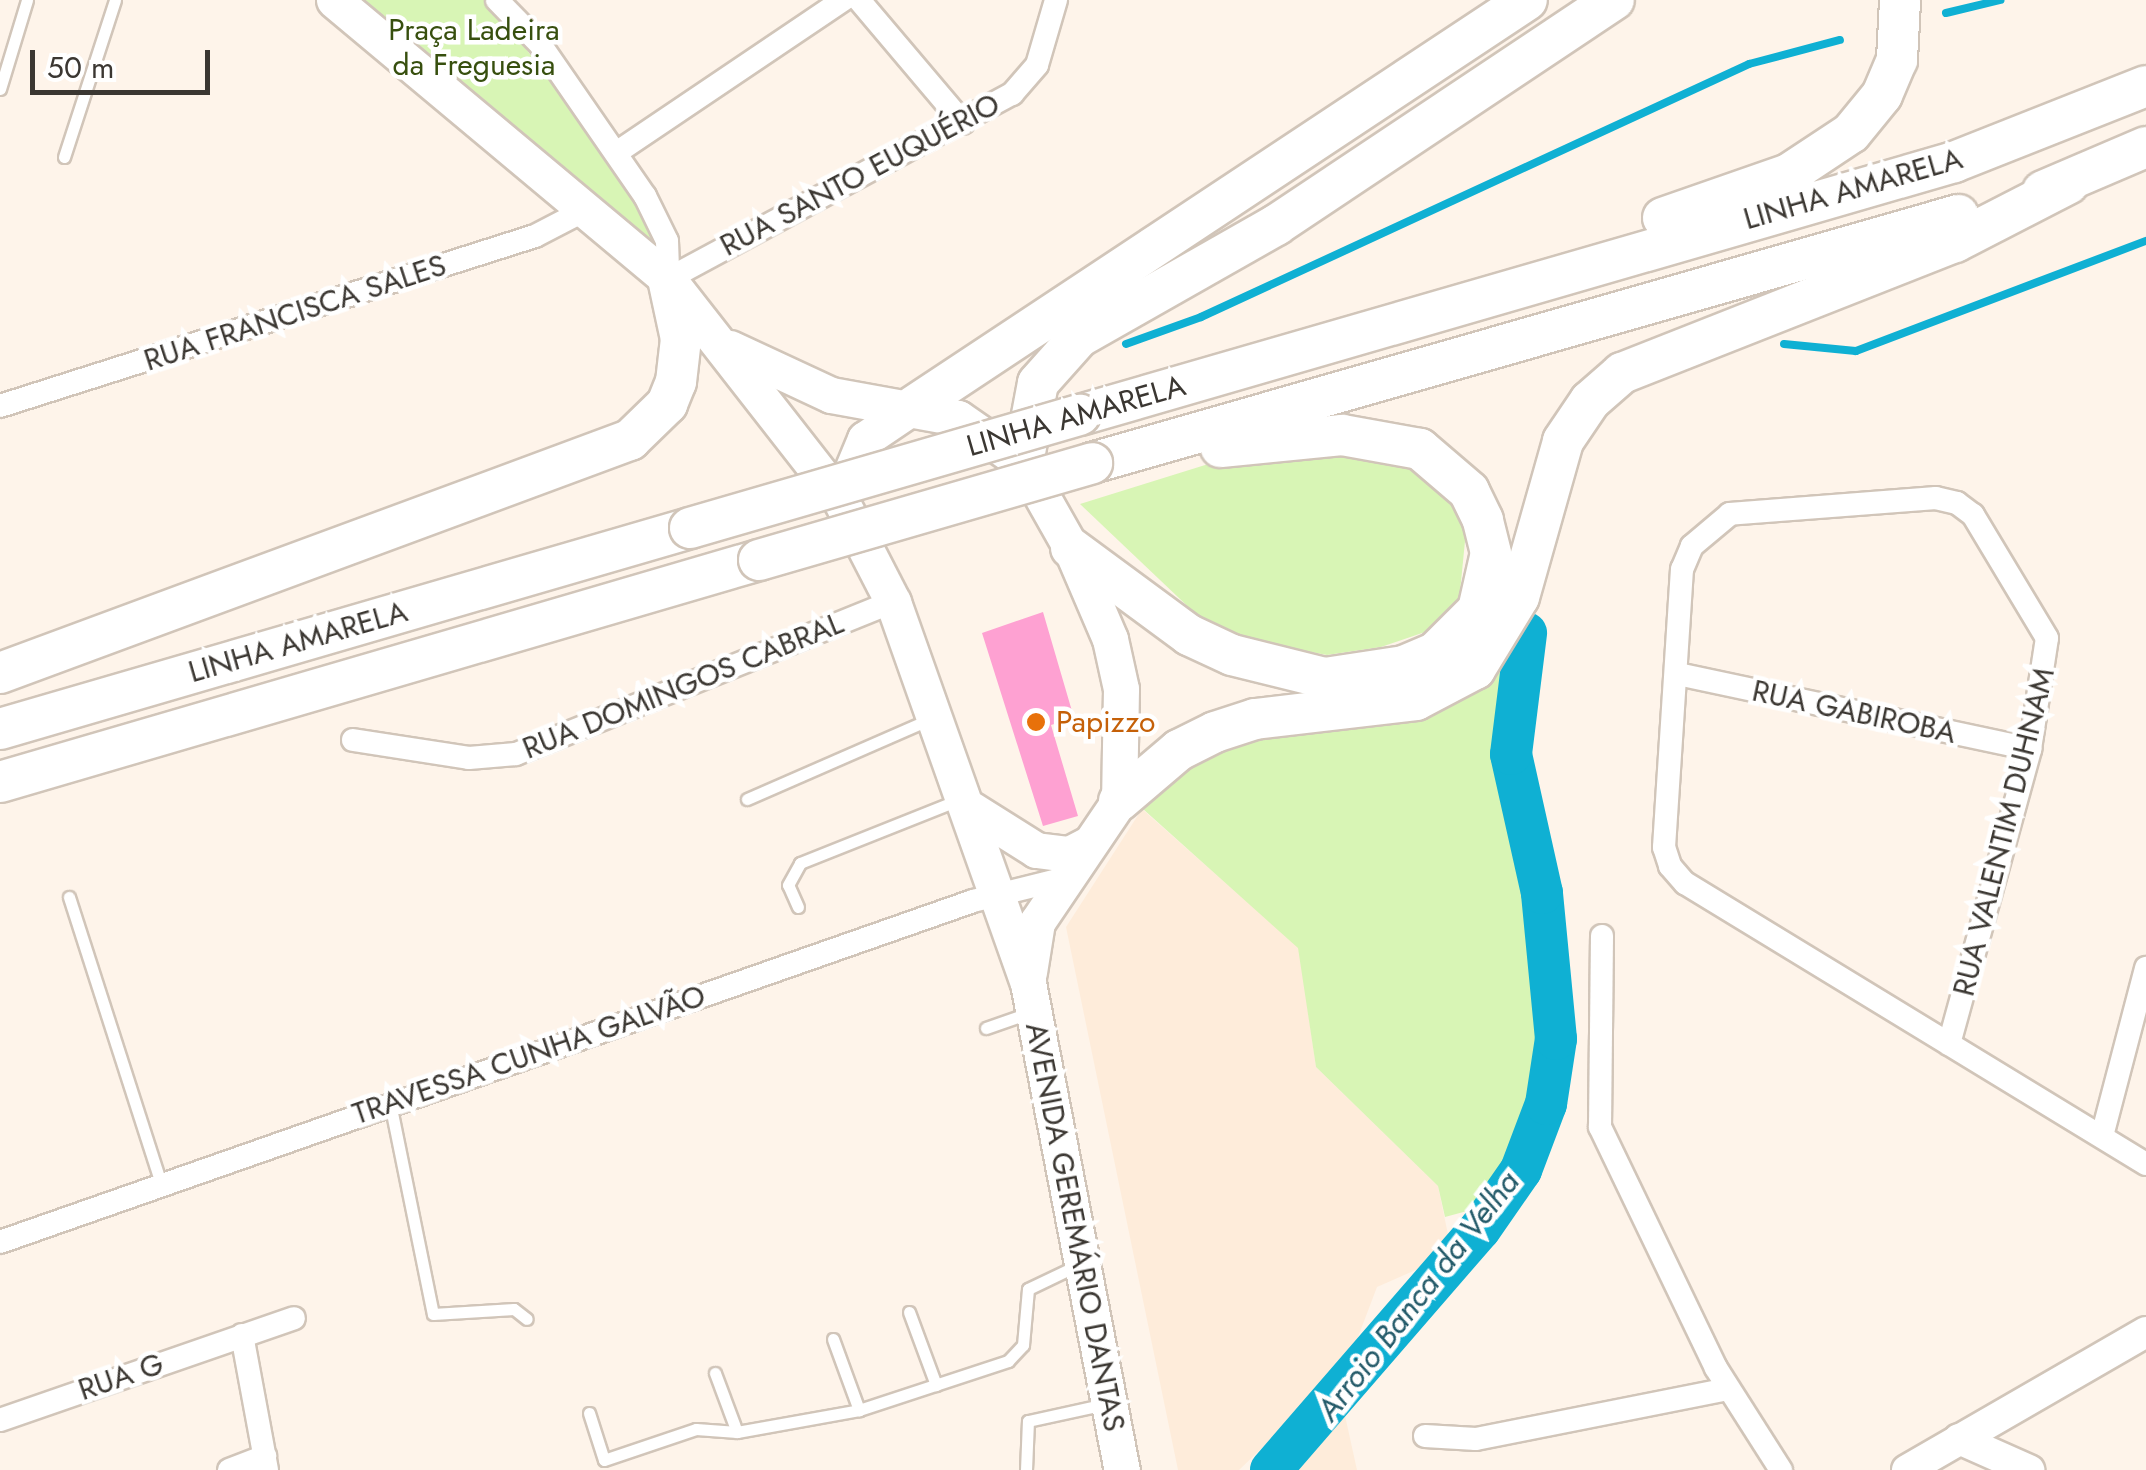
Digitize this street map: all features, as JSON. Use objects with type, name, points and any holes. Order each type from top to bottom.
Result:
[{"type":"highway","points":[[914,406],[1527,0]]},
{"type":"highway","points":[[1023,463],[1038,383],[1079,337],[1276,225],[1614,0]]},
{"type":"highway","points":[[1494,290],[1602,239],[1789,174],[1851,133],[1882,95],[1897,60],[1900,0]]},
{"type":"highway","name":"LINHA AMARELA","points":[[0,730],[1080,416],[1494,290],[1954,162],[2146,86]]},
{"type":"highway","name":"LINHA AMARELA","points":[[0,782],[2068,184],[2146,147]]},
{"type":"highway","points":[[1119,801],[1179,750],[1216,732],[1254,718],[1416,700],[1475,669],[1518,597],[1563,441],[1590,401],[1622,372],[1955,242],[2068,184]]},
{"type":"highway","points":[[0,673],[630,440],[667,404],[676,382],[681,339],[668,280]]},
{"type":"highway","points":[[1070,548],[1189,635],[1232,655],[1325,678],[1390,669],[1435,652],[1478,610],[1491,553],[1483,520],[1469,491],[1420,450],[1342,435],[1110,459]]},
{"type":"main road","name":"AVENIDA GEREMÁRIO DANTAS","points":[[334,3],[668,280],[840,499],[893,602],[968,803],[1030,997],[1122,1470]]},
{"type":"main road","name":"AVENIDA GEREMÁRIO DANTAS","points":[[712,337],[800,386],[914,406],[958,418],[1023,463],[1070,548],[1110,639],[1121,689],[1119,801],[1037,922],[1030,997]]},
{"type":"main road","points":[[840,499],[865,440],[914,406]]},
{"type":"main road","points":[[968,803],[994,830],[1036,850],[1069,854],[1087,846]]},
{"type":"street","points":[[498,0],[540,44],[616,153],[667,241],[668,280]]},
{"type":"street","points":[[616,153],[843,0]]},
{"type":"street","points":[[859,0],[962,123]]},
{"type":"street","name":"RUA SANTO EUQUÉRIO","points":[[668,280],[1012,94],[1037,65],[1056,0]]},
{"type":"street","name":"RUA FRANCISCA SALES","points":[[0,402],[535,236],[585,210]]},
{"type":"street","name":"RUA VALENTIM DUHNAM","points":[[1949,1044],[2030,750],[2047,638],[1973,515],[1936,498],[1730,514],[1692,546],[1682,569],[1664,847],[1670,866],[1684,883],[2146,1164]]},
{"type":"street","name":"RUA DOMINGOS CABRAL","points":[[352,740],[469,758],[516,754],[893,602]]},
{"type":"street","name":"RUA GABIROBA","points":[[1678,674],[2030,750]]},
{"type":"street","name":"TRAVESSA CUNHA GALVÃO","points":[[0,1242],[390,1103],[1000,896],[1062,880]]},
{"type":"street","points":[[1602,936],[1600,1128],[1728,1389],[1782,1470]]},
{"type":"street","points":[[2102,1136],[2142,1000],[2146,968]]},
{"type":"street","name":"RUA G","points":[[0,1420],[294,1318]]},
{"type":"street","points":[[1907,1470],[2146,1332]]},
{"type":"street","points":[[229,1470],[266,1463],[242,1335]]},
{"type":"street","points":[[1425,1436],[1476,1439],[1728,1389]]},
{"type":"street","points":[[1959,1439],[2029,1470]]},
{"type":"lane","points":[[0,89],[27,0]]},
{"type":"lane","points":[[64,158],[114,0]]},
{"type":"lane","points":[[746,799],[824,759],[936,716]]},
{"type":"lane","points":[[798,908],[788,885],[800,862],[968,803]]},
{"type":"lane","points":[[69,897],[162,1187]]},
{"type":"lane","points":[[986,1028],[1030,997]]},
{"type":"lane","points":[[390,1103],[433,1314],[514,1309],[527,1319]]},
{"type":"lane","points":[[589,1413],[604,1460],[696,1429],[736,1432],[858,1410],[1008,1361],[1023,1345],[1028,1288],[1080,1264]]},
{"type":"lane","points":[[909,1312],[936,1386]]},
{"type":"lane","points":[[833,1339],[858,1410]]},
{"type":"lane","points":[[716,1373],[736,1432]]},
{"type":"lane","points":[[1026,1470],[1028,1421],[1110,1404]]},
{"type":"shaded area","points":[[1142,809],[1299,948],[1316,1067],[1438,1186],[1452,1254],[1377,1287],[1347,1366],[1239,1470],[1178,1470],[1066,927]]},
{"type":"shaded area","points":[[1344,1411],[1357,1470],[1271,1470]]},
{"type":"green space","name":"Praça Ladeira da Freguesia","points":[[341,0],[490,0],[642,206],[659,261]]},
{"type":"green space","points":[[1342,449],[1427,470],[1458,502],[1466,531],[1459,602],[1434,629],[1381,647],[1327,655],[1252,641],[1200,618],[1080,504],[1218,461]]},
{"type":"green space","points":[[1512,656],[1555,1060],[1504,1201],[1445,1217],[1438,1186],[1316,1067],[1298,948],[1143,809],[1205,754],[1282,729],[1377,727],[1430,717],[1481,688]]},
{"type":"building","name":"Papizzo","points":[[1043,612],[1074,718],[1051,725],[1078,816],[1043,826],[982,633]]},
{"type":"waterway","points":[[1946,13],[2000,0]]},
{"type":"waterway","points":[[1126,344],[1201,317],[1749,64],[1840,40]]},
{"type":"waterway","name":"Arroio Banca da Velha","points":[[1784,344],[1856,351],[2146,241]]},
{"type":"waterway","name":"Arroio Banca da Velha","points":[[1271,1470],[1480,1229],[1521,1170],[1546,1104],[1556,1039],[1542,893],[1511,754],[1526,633]]},
{"type":"place","name":"Papizzo","points":[[1036,722]]}]
